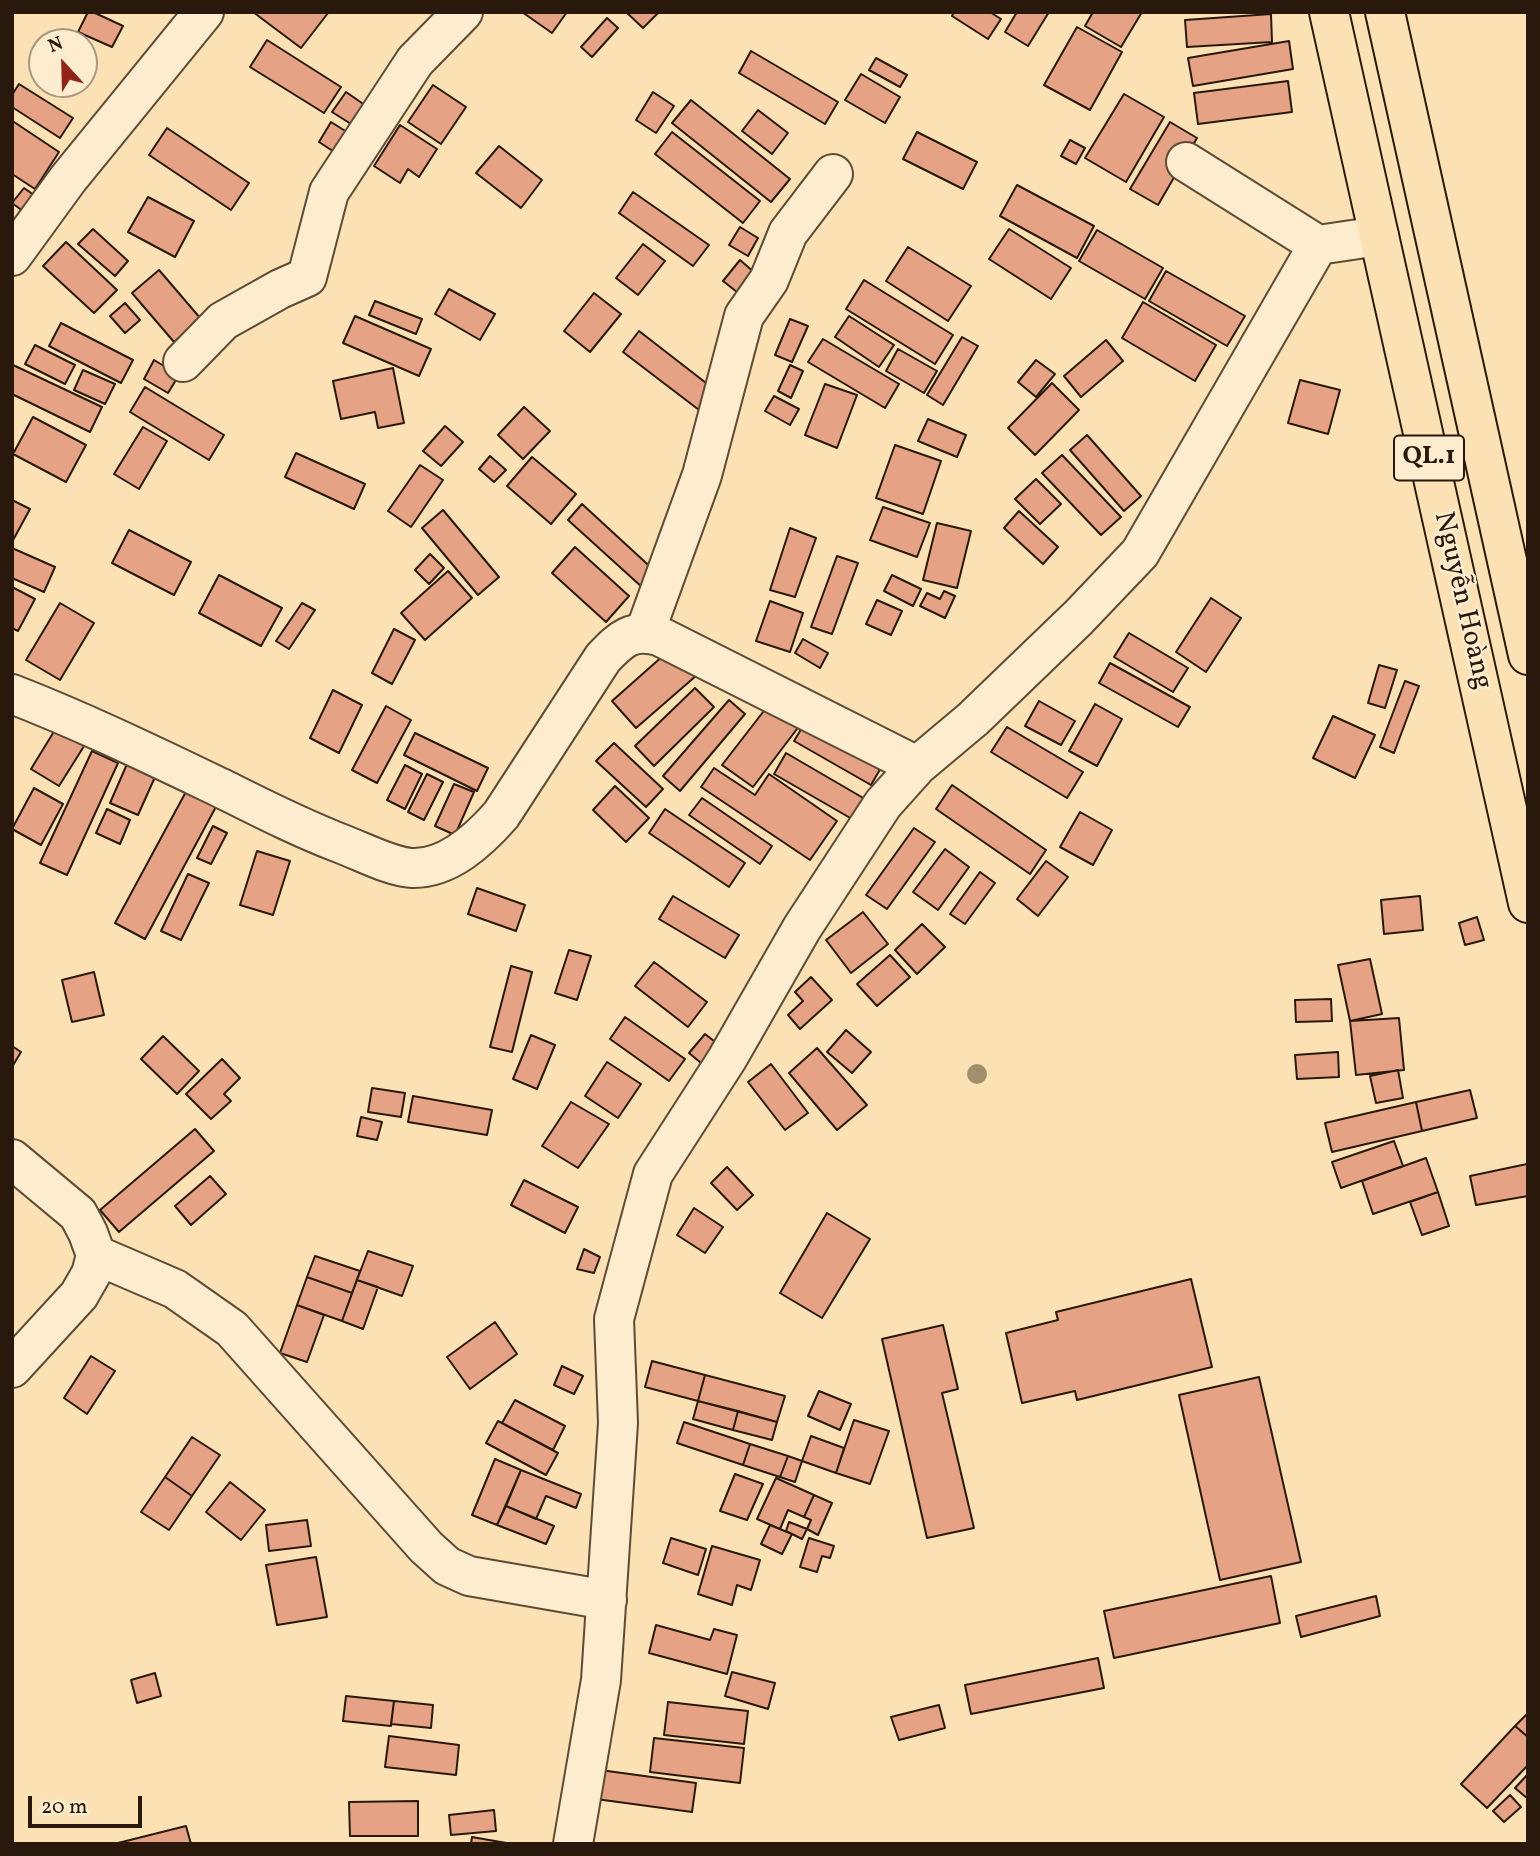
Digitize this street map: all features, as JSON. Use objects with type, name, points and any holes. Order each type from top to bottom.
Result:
[{"type":"highway","name":"Nguyễn Hoàng","points":[[1328,12],[1528,904]]},
{"type":"highway","name":"Nguyễn Hoàng","points":[[1385,12],[1528,655]]},
{"type":"street","points":[[12,256],[68,179],[204,12]]},
{"type":"street","points":[[183,362],[223,321],[307,277],[329,192],[415,61],[463,12]]},
{"type":"street","points":[[1186,162],[1318,245],[1379,236]]},
{"type":"street","points":[[645,632],[702,475],[744,316],[769,280],[788,233],[833,174]]},
{"type":"street","points":[[573,1844],[601,1680],[618,1423],[614,1319],[653,1174],[727,1059],[802,928],[883,804],[917,766],[982,710],[1078,618],[1140,553],[1318,245]]},
{"type":"street","points":[[12,694],[80,720],[315,834],[397,865],[412,868],[454,856],[487,831],[501,815],[603,658],[618,642],[645,632],[659,636],[917,766]]},
{"type":"street","points":[[12,1159],[78,1214],[96,1255],[91,1274],[79,1295],[12,1368]]},
{"type":"street","points":[[96,1255],[175,1289],[232,1329],[426,1548],[447,1566],[470,1576],[607,1600]]},
{"type":"building","points":[[88,12],[123,26],[112,47],[98,41],[98,28],[80,28]]},
{"type":"building","points":[[253,12],[327,12],[328,13],[301,48]]},
{"type":"building","points":[[522,12],[567,12],[552,33]]},
{"type":"building","points":[[626,12],[659,12],[643,28]]},
{"type":"building","points":[[954,12],[990,12],[1001,19],[988,39],[952,16]]},
{"type":"building","points":[[1017,12],[1049,12],[1028,46],[1005,32]]},
{"type":"building","points":[[1093,12],[1142,12],[1121,47],[1085,26]]},
{"type":"building","points":[[1271,14],[1272,42],[1187,47],[1185,20]]},
{"type":"building","points":[[607,18],[618,28],[592,57],[581,47]]},
{"type":"building","points":[[1077,27],[1122,52],[1090,110],[1044,85]]},
{"type":"building","points":[[267,40],[341,87],[324,113],[250,67]]},
{"type":"building","points":[[1289,41],[1293,69],[1193,86],[1188,58]]},
{"type":"building","points":[[751,51],[838,102],[825,124],[739,73]]},
{"type":"building","points":[[876,58],[907,75],[900,87],[869,70]]},
{"type":"building","points":[[861,74],[900,97],[885,123],[845,100]]},
{"type":"building","points":[[1288,81],[1292,112],[1198,124],[1194,93]]},
{"type":"building","points":[[19,84],[28,90],[28,98],[41,98],[73,118],[60,138],[12,107],[12,95]]},
{"type":"building","points":[[433,85],[466,107],[441,144],[408,122]]},
{"type":"building","points":[[346,92],[372,110],[359,129],[332,112]]},
{"type":"building","points":[[653,92],[674,106],[656,133],[636,120]]},
{"type":"building","points":[[1124,94],[1164,117],[1126,182],[1085,158]]},
{"type":"building","points":[[691,100],[790,179],[771,202],[672,123]]},
{"type":"building","points":[[758,110],[788,133],[772,154],[742,131]]},
{"type":"building","points":[[14,122],[59,152],[35,189],[12,174]]},
{"type":"building","points":[[331,122],[358,139],[345,159],[319,142]]},
{"type":"building","points":[[1170,122],[1197,138],[1158,205],[1130,189]]},
{"type":"building","points":[[400,125],[437,149],[419,177],[408,169],[400,183],[374,166]]},
{"type":"building","points":[[167,128],[249,183],[231,210],[149,155]]},
{"type":"building","points":[[672,132],[760,201],[743,223],[655,154]]},
{"type":"building","points":[[917,132],[977,162],[963,189],[903,159]]},
{"type":"building","points":[[1070,140],[1085,148],[1076,164],[1061,156]]},
{"type":"building","points":[[499,146],[542,180],[521,208],[476,173]]},
{"type":"building","points":[[1017,185],[1094,226],[1077,258],[1000,216]]},
{"type":"building","points":[[24,188],[48,205],[35,220],[12,203]]},
{"type":"building","points":[[633,192],[709,245],[693,266],[619,213]]},
{"type":"building","points":[[148,197],[194,221],[175,257],[128,232]]},
{"type":"building","points":[[740,227],[758,238],[748,256],[729,245]]},
{"type":"building","points":[[93,229],[128,261],[115,276],[78,244]]},
{"type":"building","points":[[1009,229],[1071,268],[1051,299],[989,259]]},
{"type":"building","points":[[1097,230],[1163,268],[1145,299],[1079,261]]},
{"type":"building","points":[[66,242],[117,290],[94,313],[43,266]]},
{"type":"building","points":[[643,244],[665,261],[638,295],[616,278]]},
{"type":"building","points":[[908,247],[971,286],[948,321],[886,281]]},
{"type":"building","points":[[740,260],[763,280],[747,300],[723,281]]},
{"type":"building","points":[[159,270],[201,319],[174,342],[132,293]]},
{"type":"building","points":[[1166,271],[1245,316],[1227,346],[1149,301]]},
{"type":"building","points":[[864,280],[953,335],[935,364],[846,309]]},
{"type":"building","points":[[449,289],[495,314],[480,340],[435,314]]},
{"type":"building","points":[[594,293],[621,314],[590,352],[564,331]]},
{"type":"building","points":[[375,301],[422,319],[416,334],[369,315]]},
{"type":"building","points":[[1143,302],[1216,345],[1195,381],[1122,338]]},
{"type":"building","points":[[125,303],[140,320],[125,333],[110,316]]},
{"type":"building","points":[[355,316],[431,349],[419,376],[343,343]]},
{"type":"building","points":[[849,316],[894,345],[879,367],[835,337]]},
{"type":"building","points":[[790,319],[808,326],[792,362],[775,355]]},
{"type":"building","points":[[61,323],[133,360],[121,383],[49,346]]},
{"type":"building","points":[[639,331],[719,393],[703,413],[623,352]]},
{"type":"building","points":[[962,337],[978,346],[943,405],[927,395]]},
{"type":"building","points":[[823,339],[899,384],[885,408],[808,362]]},
{"type":"building","points":[[1106,340],[1123,361],[1081,397],[1064,376]]},
{"type":"building","points":[[35,345],[75,365],[65,384],[25,364]]},
{"type":"building","points":[[898,349],[937,371],[924,393],[886,371]]},
{"type":"building","points":[[154,360],[179,375],[168,393],[144,379]]},
{"type":"building","points":[[1036,360],[1055,374],[1036,397],[1018,382]]},
{"type":"building","points":[[13,365],[102,407],[90,432],[12,394]]},
{"type":"building","points":[[790,365],[803,371],[791,398],[778,391]]},
{"type":"building","points":[[393,368],[404,423],[378,428],[375,412],[341,419],[333,381]]},
{"type":"building","points":[[83,370],[115,384],[105,404],[74,390]]},
{"type":"building","points":[[1300,380],[1340,390],[1328,434],[1288,423]]},
{"type":"building","points":[[1052,383],[1079,410],[1035,455],[1008,428]]},
{"type":"building","points":[[825,384],[857,395],[837,448],[805,435]]},
{"type":"building","points":[[145,387],[224,435],[209,460],[130,412]]},
{"type":"building","points":[[774,396],[799,409],[790,425],[765,411]]},
{"type":"building","points":[[524,407],[550,431],[523,459],[498,435]]},
{"type":"building","points":[[33,417],[86,445],[66,482],[13,454]]},
{"type":"building","points":[[928,419],[966,435],[957,457],[918,441]]},
{"type":"building","points":[[445,426],[463,442],[441,466],[423,451]]},
{"type":"building","points":[[143,427],[167,441],[139,489],[114,474]]},
{"type":"building","points":[[1087,435],[1141,496],[1124,511],[1070,450]]},
{"type":"building","points":[[895,445],[941,461],[923,514],[876,498]]},
{"type":"building","points":[[296,453],[365,484],[354,509],[285,477]]},
{"type":"building","points":[[1062,455],[1121,517],[1101,535],[1042,473]]},
{"type":"building","points":[[490,456],[506,470],[494,482],[479,469]]},
{"type":"building","points":[[532,457],[576,494],[551,524],[507,486]]},
{"type":"building","points":[[420,465],[443,480],[411,527],[388,511]]},
{"type":"building","points":[[1036,479],[1061,504],[1040,524],[1015,499]]},
{"type":"building","points":[[14,501],[30,509],[12,542],[12,504]]},
{"type":"building","points":[[582,504],[657,573],[643,588],[568,520]]},
{"type":"building","points":[[883,507],[930,523],[917,557],[870,540]]},
{"type":"building","points":[[443,510],[499,577],[478,595],[422,528]]},
{"type":"building","points":[[1019,511],[1058,547],[1043,564],[1004,528]]},
{"type":"building","points":[[937,523],[971,531],[957,588],[923,580]]},
{"type":"building","points":[[790,528],[816,538],[795,597],[770,590]]},
{"type":"building","points":[[129,530],[191,562],[174,595],[112,563]]},
{"type":"building","points":[[575,547],[629,596],[606,622],[552,573]]},
{"type":"building","points":[[12,548],[55,567],[44,592],[12,578]]},
{"type":"building","points":[[430,554],[444,568],[429,584],[415,570]]},
{"type":"building","points":[[837,556],[858,563],[832,634],[811,627]]},
{"type":"building","points":[[448,571],[472,598],[425,640],[401,613]]},
{"type":"building","points":[[219,575],[282,608],[261,646],[199,613]]},
{"type":"building","points":[[892,575],[921,589],[913,606],[884,591]]},
{"type":"building","points":[[12,587],[35,599],[18,631],[12,628]]},
{"type":"building","points":[[944,591],[955,596],[945,618],[920,606],[927,593],[940,599]]},
{"type":"building","points":[[1211,598],[1241,618],[1206,672],[1176,652]]},
{"type":"building","points":[[877,600],[902,611],[891,635],[866,624]]},
{"type":"building","points":[[770,601],[803,613],[790,652],[756,641]]},
{"type":"building","points":[[60,603],[94,623],[60,680],[26,660]]},
{"type":"building","points":[[302,603],[315,610],[289,649],[276,641]]},
{"type":"building","points":[[394,629],[415,640],[392,684],[372,673]]},
{"type":"building","points":[[1129,633],[1188,668],[1173,692],[1114,657]]},
{"type":"building","points":[[803,639],[828,653],[820,668],[795,653]]},
{"type":"building","points":[[673,647],[697,675],[636,728],[612,701]]},
{"type":"building","points":[[1110,663],[1190,707],[1178,727],[1099,683]]},
{"type":"building","points":[[1379,665],[1397,670],[1385,708],[1368,703]]},
{"type":"building","points":[[1405,681],[1419,686],[1394,753],[1380,747]]},
{"type":"building","points":[[695,688],[714,707],[654,766],[635,746]]},
{"type":"building","points":[[333,690],[362,705],[339,753],[310,738]]},
{"type":"building","points":[[729,700],[745,714],[680,791],[663,776]]},
{"type":"building","points":[[1039,701],[1075,721],[1061,745],[1025,726]]},
{"type":"building","points":[[770,703],[800,725],[753,787],[722,765]]},
{"type":"building","points":[[1095,704],[1122,719],[1097,766],[1069,751]]},
{"type":"building","points":[[386,706],[411,720],[377,783],[352,770]]},
{"type":"building","points":[[809,716],[886,759],[871,785],[794,741]]},
{"type":"building","points":[[1333,716],[1375,735],[1355,778],[1313,758]]},
{"type":"building","points":[[58,725],[86,743],[59,786],[31,769]]},
{"type":"building","points":[[1007,727],[1083,772],[1067,798],[991,752]]},
{"type":"building","points":[[415,733],[488,768],[477,791],[404,755]]},
{"type":"building","points":[[614,743],[663,789],[646,807],[596,761]]},
{"type":"building","points":[[92,751],[118,763],[67,875],[40,863]]},
{"type":"building","points":[[786,753],[865,799],[852,819],[774,774]]},
{"type":"building","points":[[127,764],[155,777],[138,815],[110,803]]},
{"type":"building","points":[[405,765],[422,774],[405,809],[387,800]]},
{"type":"building","points":[[714,768],[755,795],[769,774],[837,821],[810,860],[701,787]]},
{"type":"building","points":[[427,774],[443,782],[424,820],[408,812]]},
{"type":"building","points":[[454,784],[474,792],[455,835],[435,826]]},
{"type":"building","points":[[952,785],[1046,850],[1030,874],[936,809]]},
{"type":"building","points":[[615,786],[649,818],[626,842],[593,810]]},
{"type":"building","points":[[34,788],[63,804],[41,845],[12,829]]},
{"type":"building","points":[[188,788],[218,803],[145,939],[115,923]]},
{"type":"building","points":[[702,798],[772,846],[760,864],[689,815]]},
{"type":"building","points":[[107,809],[130,820],[120,844],[96,833]]},
{"type":"building","points":[[665,809],[745,863],[729,887],[649,833]]},
{"type":"building","points":[[1080,812],[1112,830],[1093,865],[1060,847]]},
{"type":"building","points":[[213,826],[227,833],[211,864],[197,858]]},
{"type":"building","points":[[914,828],[935,842],[887,909],[866,895]]},
{"type":"building","points":[[945,849],[969,867],[938,910],[913,892]]},
{"type":"building","points":[[257,851],[290,861],[273,915],[240,905]]},
{"type":"building","points":[[1046,861],[1068,877],[1038,916],[1017,899]]},
{"type":"building","points":[[980,872],[995,883],[965,924],[950,914]]},
{"type":"building","points":[[188,874],[209,883],[181,940],[161,931]]},
{"type":"building","points":[[477,888],[525,905],[516,931],[468,914]]},
{"type":"building","points":[[673,896],[739,935],[725,958],[659,919]]},
{"type":"building","points":[[1420,896],[1423,930],[1384,934],[1381,900]]},
{"type":"building","points":[[863,912],[888,944],[851,973],[826,940]]},
{"type":"building","points":[[1477,917],[1484,940],[1465,945],[1459,923]]},
{"type":"building","points":[[922,924],[945,947],[917,974],[895,950]]},
{"type":"building","points":[[569,950],[591,956],[577,1000],[555,993]]},
{"type":"building","points":[[890,955],[910,977],[877,1006],[857,984]]},
{"type":"building","points":[[1370,959],[1382,1014],[1350,1021],[1338,965]]},
{"type":"building","points":[[654,962],[707,1002],[688,1027],[635,986]]},
{"type":"building","points":[[511,966],[532,972],[512,1052],[490,1047]]},
{"type":"building","points":[[94,972],[104,1015],[72,1022],[62,980]]},
{"type":"building","points":[[811,977],[832,1000],[800,1029],[788,1015],[803,1001],[795,992]]},
{"type":"building","points":[[1331,999],[1332,1021],[1296,1022],[1295,1000]]},
{"type":"building","points":[[625,1017],[685,1059],[669,1081],[610,1039]]},
{"type":"building","points":[[1399,1018],[1404,1070],[1356,1075],[1350,1021]]},
{"type":"building","points":[[846,1030],[871,1052],[852,1073],[827,1052]]},
{"type":"building","points":[[705,1034],[723,1048],[707,1068],[689,1053]]},
{"type":"building","points":[[531,1035],[555,1045],[537,1089],[513,1079]]},
{"type":"building","points":[[163,1036],[199,1071],[177,1094],[141,1059]]},
{"type":"building","points":[[12,1046],[21,1052],[12,1067]]},
{"type":"building","points":[[817,1048],[867,1105],[837,1130],[789,1073]]},
{"type":"building","points":[[1338,1052],[1339,1077],[1297,1079],[1295,1055]]},
{"type":"building","points":[[222,1059],[240,1078],[224,1094],[231,1101],[211,1119],[186,1094]]},
{"type":"building","points":[[607,1062],[641,1084],[618,1118],[585,1096]]},
{"type":"building","points":[[771,1064],[808,1113],[785,1130],[748,1082]]},
{"type":"building","points":[[1398,1070],[1403,1098],[1376,1103],[1370,1076]]},
{"type":"building","points":[[372,1088],[405,1093],[401,1117],[368,1112]]},
{"type":"building","points":[[1470,1090],[1477,1118],[1422,1131],[1416,1102]]},
{"type":"building","points":[[413,1096],[492,1110],[487,1135],[408,1122]]},
{"type":"building","points":[[571,1102],[609,1124],[578,1168],[542,1146]]},
{"type":"building","points":[[1416,1102],[1422,1131],[1332,1152],[1325,1123]]},
{"type":"building","points":[[361,1117],[382,1122],[377,1140],[357,1136]]},
{"type":"building","points":[[195,1129],[214,1151],[119,1232],[100,1210]]},
{"type":"building","points":[[1394,1141],[1403,1166],[1341,1188],[1332,1162]]},
{"type":"building","points":[[1426,1158],[1438,1192],[1373,1214],[1362,1181]]},
{"type":"building","points":[[1527,1164],[1528,1196],[1476,1205],[1470,1176]]},
{"type":"building","points":[[727,1167],[753,1195],[737,1210],[711,1183]]},
{"type":"building","points":[[210,1176],[226,1194],[191,1225],[175,1206]]},
{"type":"building","points":[[524,1180],[578,1207],[565,1233],[511,1205]]},
{"type":"building","points":[[1438,1192],[1449,1226],[1422,1235],[1410,1202]]},
{"type":"building","points":[[694,1208],[723,1227],[705,1253],[677,1235]]},
{"type":"building","points":[[827,1213],[870,1239],[822,1318],[780,1293]]},
{"type":"building","points":[[584,1249],[600,1257],[594,1273],[577,1269]]},
{"type":"building","points":[[368,1251],[413,1266],[402,1296],[357,1280]]},
{"type":"building","points":[[315,1256],[360,1271],[352,1293],[307,1277]]},
{"type":"building","points":[[307,1277],[352,1293],[342,1321],[297,1305]]},
{"type":"building","points":[[1191,1279],[1212,1367],[1077,1400],[1075,1391],[1022,1403],[1006,1333],[1058,1320],[1056,1312]]},
{"type":"building","points":[[357,1280],[378,1287],[363,1329],[342,1321]]},
{"type":"building","points":[[297,1305],[324,1315],[307,1362],[280,1353]]},
{"type":"building","points":[[495,1322],[517,1354],[470,1389],[447,1357]]},
{"type":"building","points":[[943,1325],[958,1389],[942,1393],[974,1528],[927,1538],[882,1339]]},
{"type":"building","points":[[91,1356],[115,1371],[87,1414],[64,1398]]},
{"type":"building","points":[[652,1361],[705,1375],[698,1401],[645,1387]]},
{"type":"building","points":[[562,1366],[583,1376],[574,1394],[554,1385]]},
{"type":"building","points":[[705,1375],[785,1396],[777,1422],[698,1401]]},
{"type":"building","points":[[1259,1377],[1301,1562],[1220,1580],[1179,1395]]},
{"type":"building","points":[[819,1391],[851,1404],[840,1430],[808,1416]]},
{"type":"building","points":[[515,1400],[565,1426],[553,1450],[502,1423]]},
{"type":"building","points":[[698,1401],[738,1411],[733,1430],[693,1419]]},
{"type":"building","points":[[738,1411],[777,1422],[772,1440],[733,1430]]},
{"type":"building","points":[[854,1420],[889,1431],[870,1484],[836,1473]]},
{"type":"building","points":[[498,1421],[558,1453],[546,1475],[486,1443]]},
{"type":"building","points":[[684,1422],[750,1444],[743,1465],[677,1443]]},
{"type":"building","points":[[811,1436],[844,1448],[836,1473],[802,1461]]},
{"type":"building","points":[[192,1437],[220,1455],[192,1496],[165,1477]]},
{"type":"building","points":[[750,1444],[788,1456],[780,1477],[743,1465]]},
{"type":"building","points":[[788,1456],[802,1461],[795,1482],[780,1477]]},
{"type":"building","points":[[495,1459],[521,1470],[497,1525],[472,1515]]},
{"type":"building","points":[[521,1470],[581,1494],[576,1508],[546,1496],[536,1519],[506,1506]]},
{"type":"building","points":[[735,1474],[763,1484],[747,1520],[720,1511]]},
{"type":"building","points":[[165,1477],[192,1496],[169,1530],[141,1512]]},
{"type":"building","points":[[776,1478],[814,1495],[804,1517],[788,1510],[780,1529],[757,1519]]},
{"type":"building","points":[[230,1482],[265,1510],[241,1540],[206,1512]]},
{"type":"building","points":[[814,1495],[832,1503],[818,1535],[807,1529],[811,1520],[804,1517]]},
{"type":"building","points":[[506,1506],[554,1526],[546,1544],[497,1525]]},
{"type":"building","points":[[307,1520],[311,1546],[269,1551],[266,1525]]},
{"type":"building","points":[[789,1522],[807,1529],[802,1539],[786,1531]]},
{"type":"building","points":[[770,1525],[792,1534],[782,1554],[761,1544]]},
{"type":"building","points":[[671,1538],[706,1549],[698,1575],[663,1563]]},
{"type":"building","points":[[809,1538],[834,1546],[830,1558],[822,1556],[817,1572],[800,1567]]},
{"type":"building","points":[[712,1546],[760,1560],[751,1590],[737,1585],[732,1605],[698,1594]]},
{"type":"building","points":[[316,1557],[327,1617],[277,1625],[266,1565]]},
{"type":"building","points":[[1271,1576],[1280,1623],[1114,1658],[1104,1611]]},
{"type":"building","points":[[1376,1596],[1380,1616],[1301,1637],[1296,1616]]},
{"type":"building","points":[[656,1625],[710,1640],[714,1629],[737,1635],[727,1674],[649,1653]]},
{"type":"building","points":[[1098,1658],[1104,1688],[971,1714],[965,1685]]},
{"type":"building","points":[[732,1672],[775,1683],[768,1709],[725,1696]]},
{"type":"building","points":[[155,1673],[161,1696],[137,1703],[131,1680]]},
{"type":"building","points":[[346,1696],[394,1701],[391,1726],[343,1721]]},
{"type":"building","points":[[394,1701],[433,1705],[431,1728],[391,1724]]},
{"type":"building","points":[[668,1702],[748,1711],[744,1744],[664,1735]]},
{"type":"building","points":[[939,1705],[945,1728],[899,1740],[891,1717]]},
{"type":"building","points":[[1528,1713],[1528,1737],[1515,1726]]},
{"type":"building","points":[[1515,1726],[1528,1737],[1528,1765],[1487,1808],[1461,1784]]},
{"type":"building","points":[[389,1736],[459,1745],[456,1775],[385,1767]]},
{"type":"building","points":[[654,1738],[744,1748],[740,1783],[650,1772]]},
{"type":"building","points":[[600,1770],[696,1783],[692,1812],[596,1799]]},
{"type":"building","points":[[1528,1774],[1528,1799],[1515,1788]]},
{"type":"building","points":[[1510,1795],[1521,1807],[1504,1822],[1493,1811]]},
{"type":"building","points":[[418,1801],[418,1836],[350,1836],[349,1802]]},
{"type":"building","points":[[494,1810],[496,1831],[451,1835],[449,1815]]},
{"type":"building","points":[[186,1826],[191,1844],[114,1844]]},
{"type":"building","points":[[472,1837],[512,1844],[471,1844]]}]
